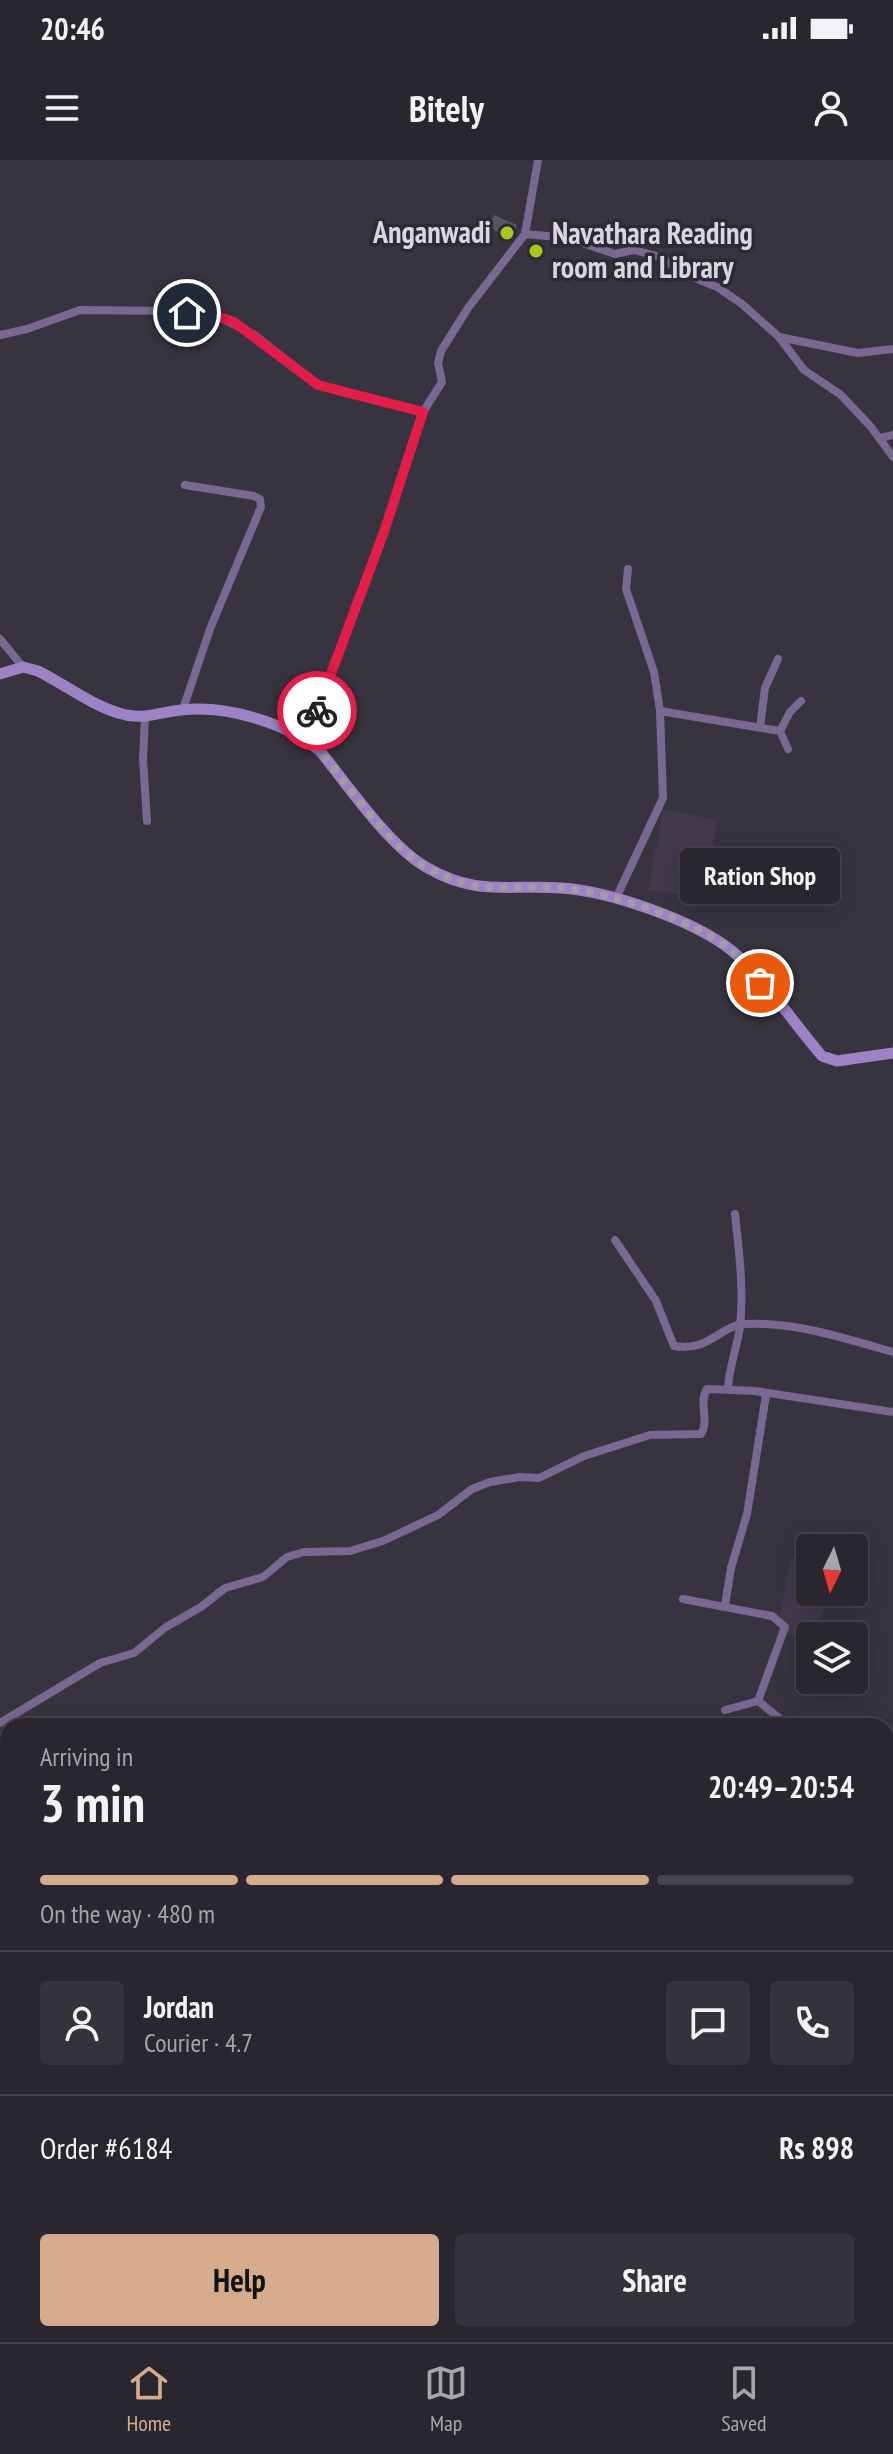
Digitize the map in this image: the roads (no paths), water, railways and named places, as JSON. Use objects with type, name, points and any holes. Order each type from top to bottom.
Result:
[{"type":"main road","points":[[0,674],[23,667],[38,671],[124,715],[145,717],[183,709],[237,714],[273,723],[306,739],[320,751],[392,837],[424,866],[478,888],[563,888],[616,898],[685,923],[733,951],[822,1056],[837,1061],[893,1053]]},
{"type":"street","points":[[306,739],[384,532],[423,412],[442,382],[438,363],[453,330],[525,234],[538,160]]},
{"type":"street","points":[[525,234],[568,238],[615,254],[634,250],[660,257],[685,274],[717,287],[742,304],[779,337],[804,370],[841,395],[893,457]]},
{"type":"street","points":[[0,335],[80,310],[170,311],[219,317],[253,334],[318,385],[423,412]]},
{"type":"street","points":[[779,337],[858,353],[893,349]]},
{"type":"street","points":[[880,438],[893,435]]},
{"type":"street","points":[[183,709],[210,629],[261,507],[260,499],[254,496],[185,485]]},
{"type":"street","points":[[616,898],[663,798],[660,711],[654,672],[626,589],[628,569]]},
{"type":"street","points":[[0,639],[17,655],[23,667]]},
{"type":"street","points":[[760,727],[765,688],[778,659]]},
{"type":"street","points":[[780,731],[801,701]]},
{"type":"street","points":[[660,711],[780,731]]},
{"type":"street","points":[[145,717],[143,759],[147,821]]},
{"type":"street","points":[[780,731],[788,749]]},
{"type":"street","points":[[728,1388],[729,1368],[740,1324],[741,1272],[735,1214]]},
{"type":"street","points":[[615,1240],[656,1301],[674,1346],[704,1345],[740,1324],[773,1324],[893,1352]]},
{"type":"street","points":[[8,1718],[100,1663],[134,1653],[166,1627],[225,1588],[263,1577],[287,1557],[304,1552],[350,1551],[383,1541],[438,1515],[472,1489],[490,1482],[520,1477],[539,1478],[584,1456],[650,1435],[701,1434],[705,1423],[704,1394],[707,1389],[728,1388],[893,1412]]},
{"type":"street","points":[[725,1605],[731,1568],[747,1514],[766,1395]]},
{"type":"street","points":[[683,1599],[772,1616],[785,1627],[758,1701]]},
{"type":"street","points":[[725,1710],[758,1701]]},
{"type":"street","points":[[758,1701],[779,1718]]},
{"type":"place","name":"Anganwadi","points":[[507,233]]},
{"type":"place","name":"Navathara Reading room and Library","points":[[536,251]]},
{"type":"place","name":"Ration Shop","points":[[760,983]]}]
